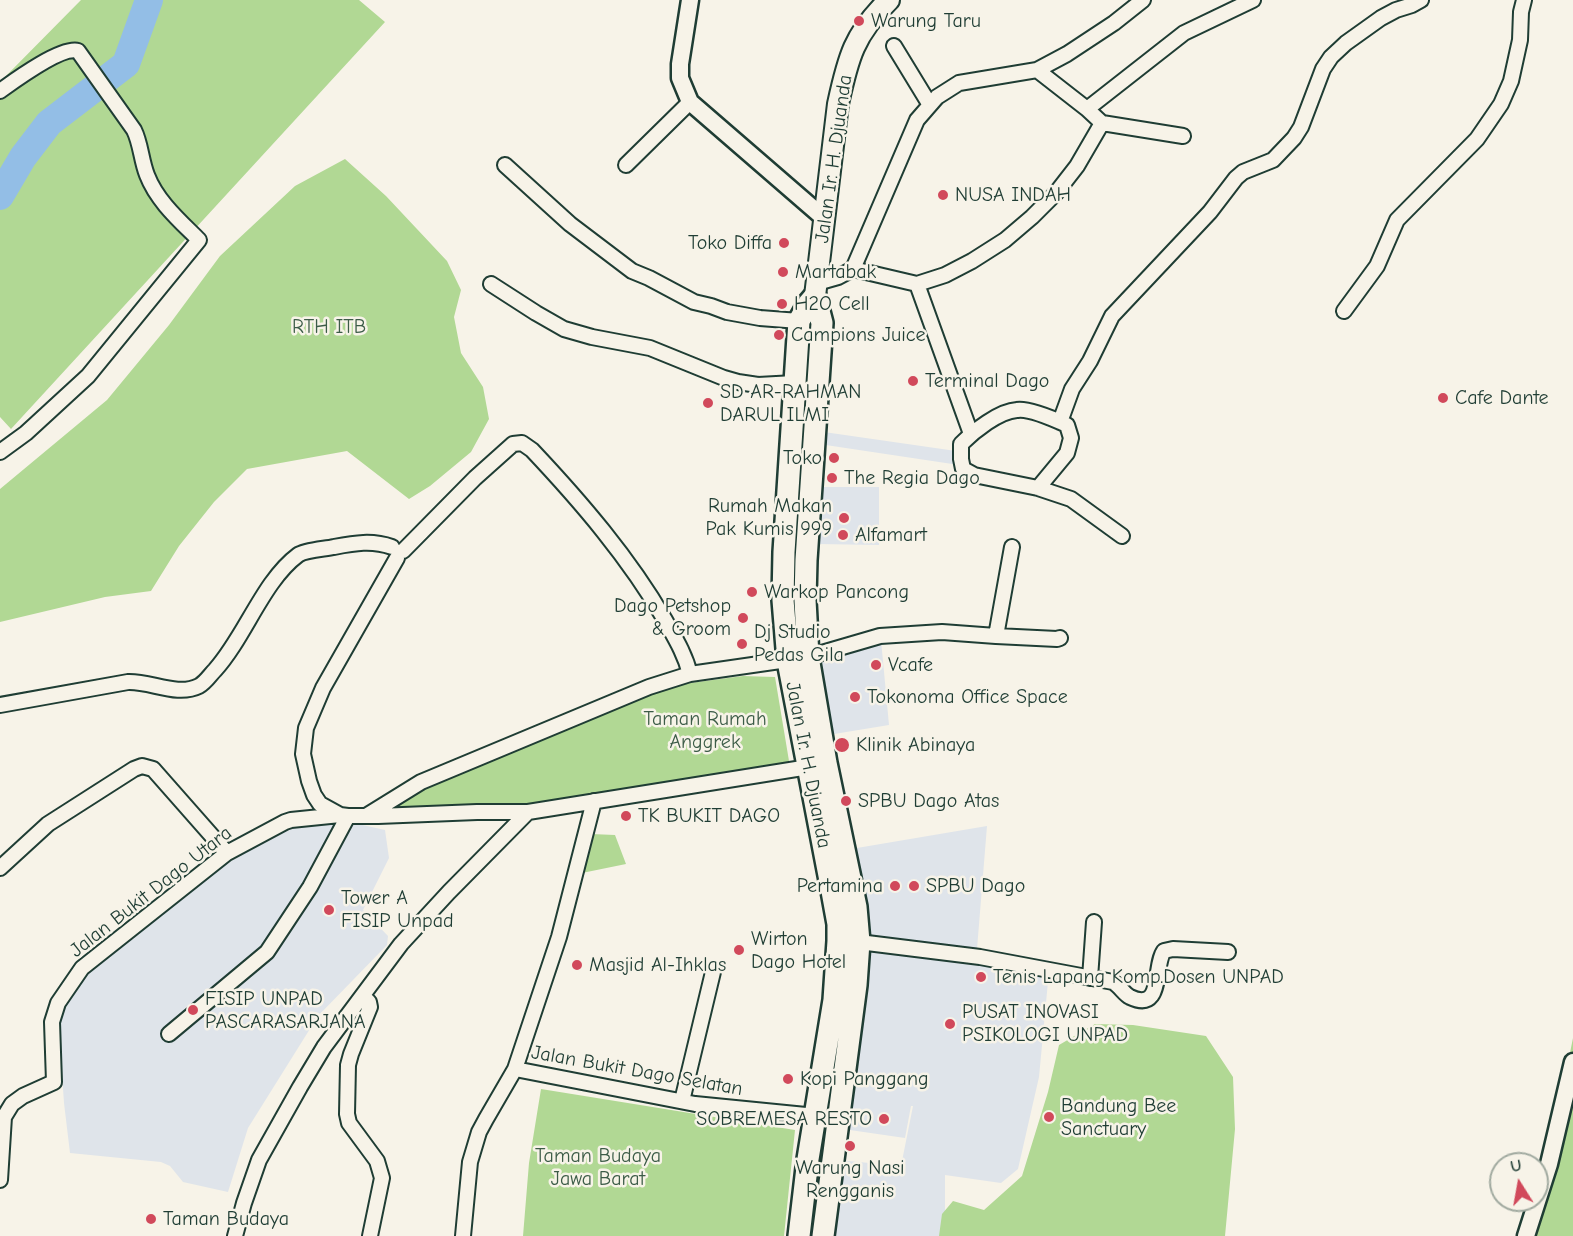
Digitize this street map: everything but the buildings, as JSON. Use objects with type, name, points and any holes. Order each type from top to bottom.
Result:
[{"type":"main road","name":"Jalan Ir. H. Djuanda","points":[[798,659],[805,600],[822,323],[816,290],[838,104],[854,45],[866,25],[890,0]]},
{"type":"main road","name":"Jalan Ir. H. Djuanda","points":[[799,1236],[808,1159],[834,1000],[838,941],[838,924],[817,765],[783,579],[799,321],[816,290]]},
{"type":"main road","name":"Jalan Ir. H. Djuanda","points":[[817,765],[856,907],[859,942],[856,985],[823,1236]]},
{"type":"main road","points":[[816,1116],[838,1118]]},
{"type":"street","points":[[690,0],[680,64],[680,78],[690,102],[824,218]]},
{"type":"street","points":[[816,290],[853,269],[918,120],[937,97],[959,83],[1037,70],[1067,54],[1114,23],[1143,0]]},
{"type":"street","points":[[1087,108],[1184,33],[1253,0]]},
{"type":"street","points":[[1060,422],[1072,389],[1112,316],[1210,212],[1236,178],[1244,172],[1273,160],[1294,138],[1301,127],[1323,69],[1331,57],[1381,18],[1401,7],[1421,0]]},
{"type":"street","points":[[1344,311],[1377,266],[1397,220],[1477,139],[1501,104],[1511,81],[1520,40],[1524,0]]},
{"type":"street","points":[[894,46],[930,105]]},
{"type":"street","points":[[0,91],[32,69],[69,50],[78,51],[140,141],[147,176],[159,200],[199,240],[88,376],[26,433],[0,452]]},
{"type":"street","points":[[1037,70],[1087,108],[1102,123],[1183,136]]},
{"type":"street","points":[[626,165],[690,102]]},
{"type":"street","points":[[853,269],[917,284],[945,275],[972,261],[1005,240],[1056,193],[1077,166],[1102,123]]},
{"type":"street","points":[[505,165],[570,224],[632,271],[694,302],[727,312],[760,318],[799,321]]},
{"type":"street","points":[[491,284],[564,328],[592,337],[650,348],[738,382],[758,385],[795,383]]},
{"type":"street","points":[[917,284],[970,434]]},
{"type":"street","points":[[1038,488],[1067,453],[1071,438],[1067,425],[1018,410],[988,422],[970,434],[961,444],[963,469],[974,475],[1038,488],[1071,499],[1122,536]]},
{"type":"street","points":[[690,674],[685,656],[651,596],[615,546],[568,488],[532,450],[526,445],[513,444],[397,552],[323,688],[306,728],[303,754],[309,781],[320,804],[344,815],[528,812],[817,765]]},
{"type":"street","points":[[0,705],[128,682],[185,691],[197,687],[203,684],[223,661],[276,578],[300,554],[361,542],[382,544],[397,552]]},
{"type":"street","points":[[996,636],[1012,547]]},
{"type":"street","points":[[366,816],[421,782],[649,687],[690,674],[798,659],[880,636],[942,632],[1060,638]]},
{"type":"street","points":[[0,868],[48,824],[142,766],[153,769],[227,853]]},
{"type":"street","name":"Jalan Bukit Dago Selatan","points":[[594,801],[559,937],[514,1069],[682,1101],[816,1116]]},
{"type":"street","points":[[235,1236],[259,1160],[324,1047],[401,944],[528,812]]},
{"type":"street","points":[[169,1034],[267,952],[310,887],[344,815]]},
{"type":"street","name":"Jalan Bukit Dago Utara","points":[[0,1180],[4,1117],[12,1104],[23,1096],[54,1082],[52,1022],[58,1003],[82,968],[227,853],[291,820],[344,815]]},
{"type":"street","points":[[1090,978],[1094,922]]},
{"type":"street","points":[[859,942],[980,957],[1113,982],[1120,986],[1127,996],[1142,1001],[1146,1001],[1155,990],[1164,951],[1173,949],[1228,952]]},
{"type":"street","points":[[682,1101],[713,972]]},
{"type":"street","points":[[363,996],[369,1002],[370,1007],[348,1065],[347,1114],[349,1123],[377,1161],[381,1171],[382,1178],[370,1236]]},
{"type":"street","points":[[1526,1236],[1549,1164],[1573,1062]]},
{"type":"street","points":[[463,1236],[473,1151],[486,1119],[514,1069]]},
{"type":"shaded area","points":[[817,431],[956,451],[959,465],[819,444]]},
{"type":"shaded area","points":[[817,487],[879,487],[879,545],[817,544]]},
{"type":"shaded area","points":[[881,640],[889,725],[828,735],[814,660]]},
{"type":"shaded area","name":"FISIP UNPAD PASCARASARJANA","points":[[331,818],[385,830],[389,858],[363,910],[388,936],[387,945],[318,1016],[248,1128],[228,1192],[183,1182],[170,1166],[161,1162],[70,1153],[59,1030],[64,996],[123,940],[219,869],[288,824]]},
{"type":"shaded area","name":"Pertamina","points":[[987,826],[977,949],[867,936],[851,849]]},
{"type":"shaded area","name":"PUSAT INOVASI PSIKOLOGI UNPAD","points":[[867,946],[1049,971],[1039,1077],[1018,1169],[1001,1183],[945,1175],[945,1236],[831,1236],[838,1160],[901,1166],[913,1106],[911,1106],[905,1138],[843,1129]]},
{"type":"green space","points":[[81,0],[359,0],[385,22],[11,429],[0,417],[0,82]]},
{"type":"green space","name":"RTH ITB","points":[[345,159],[386,196],[447,261],[461,290],[454,317],[461,353],[483,387],[489,419],[471,452],[430,486],[409,499],[347,451],[247,469],[214,502],[179,546],[151,591],[105,597],[0,622],[0,489],[107,400],[169,325],[220,256],[295,186]]},
{"type":"green space","name":"Taman Rumah Anggrek","points":[[743,676],[775,677],[790,767],[530,809],[386,813],[384,808],[422,785],[652,692],[690,683]]},
{"type":"green space","points":[[591,834],[615,835],[626,864],[582,873]]},
{"type":"green space","points":[[1095,1024],[1133,1025],[1206,1036],[1233,1077],[1235,1129],[1225,1236],[939,1236],[942,1214],[953,1201],[984,1210],[1022,1176],[1048,1092],[1059,1045]]},
{"type":"green space","points":[[1573,1038],[1573,1236],[1525,1236],[1532,1212],[1549,1212],[1549,1156]]},
{"type":"green space","name":"Taman Budaya Jawa Barat","points":[[541,1089],[795,1130],[784,1236],[523,1236],[529,1163]]},
{"type":"waterway","points":[[0,196],[23,157],[49,123],[126,64],[149,0]]},
{"type":"place","name":"Warung Taru","points":[[859,21]]},
{"type":"place","name":"NUSA INDAH","points":[[943,195]]},
{"type":"place","name":"Toko Diffa","points":[[784,243]]},
{"type":"place","name":"Martabak","points":[[783,272]]},
{"type":"place","name":"H2O Cell","points":[[782,304]]},
{"type":"place","name":"Campions Juice","points":[[779,335]]},
{"type":"place","name":"Terminal Dago","points":[[913,381]]},
{"type":"place","name":"Cafe Dante","points":[[1443,398]]},
{"type":"place","name":"SD AR-RAHMAN DARUL ILMI","points":[[708,403]]},
{"type":"place","name":"Toko","points":[[834,458]]},
{"type":"place","name":"The Regia Dago","points":[[832,478]]},
{"type":"place","name":"Rumah Makan Pak Kumis 999","points":[[844,518]]},
{"type":"place","name":"Alfamart","points":[[843,535]]},
{"type":"place","name":"Warkop Pancong","points":[[752,592]]},
{"type":"place","name":"Dago Petshop & Groom","points":[[743,618]]},
{"type":"place","name":"Dj Studio Pedas Gila","points":[[742,644]]},
{"type":"place","name":"Vcafe","points":[[876,665]]},
{"type":"place","name":"Tokonoma Office Space","points":[[855,697]]},
{"type":"place","name":"Klinik Abinaya","points":[[842,745]]},
{"type":"place","name":"SPBU Dago Atas","points":[[846,801]]},
{"type":"place","name":"TK BUKIT DAGO","points":[[626,816]]},
{"type":"place","name":"Pertamina","points":[[895,886]]},
{"type":"place","name":"SPBU Dago","points":[[914,886]]},
{"type":"place","name":"Tower A FISIP Unpad","points":[[329,910]]},
{"type":"place","name":"Wirton Dago Hotel","points":[[739,950]]},
{"type":"place","name":"Masjid Al-Ihklas","points":[[577,965]]},
{"type":"place","name":"Tenis Lapang Komp.Dosen UNPAD","points":[[981,977]]},
{"type":"place","name":"FISIP UNPAD PASCARASARJANA","points":[[193,1010]]},
{"type":"place","name":"PUSAT INOVASI PSIKOLOGI UNPAD","points":[[950,1024]]},
{"type":"place","name":"Kopi Panggang","points":[[788,1079]]},
{"type":"place","name":"Bandung Bee Sanctuary","points":[[1049,1117]]},
{"type":"place","name":"SOBREMESA RESTO","points":[[884,1119]]},
{"type":"place","name":"Warung Nasi Rengganis","points":[[850,1146]]},
{"type":"place","name":"Taman Budaya","points":[[151,1219]]}]
